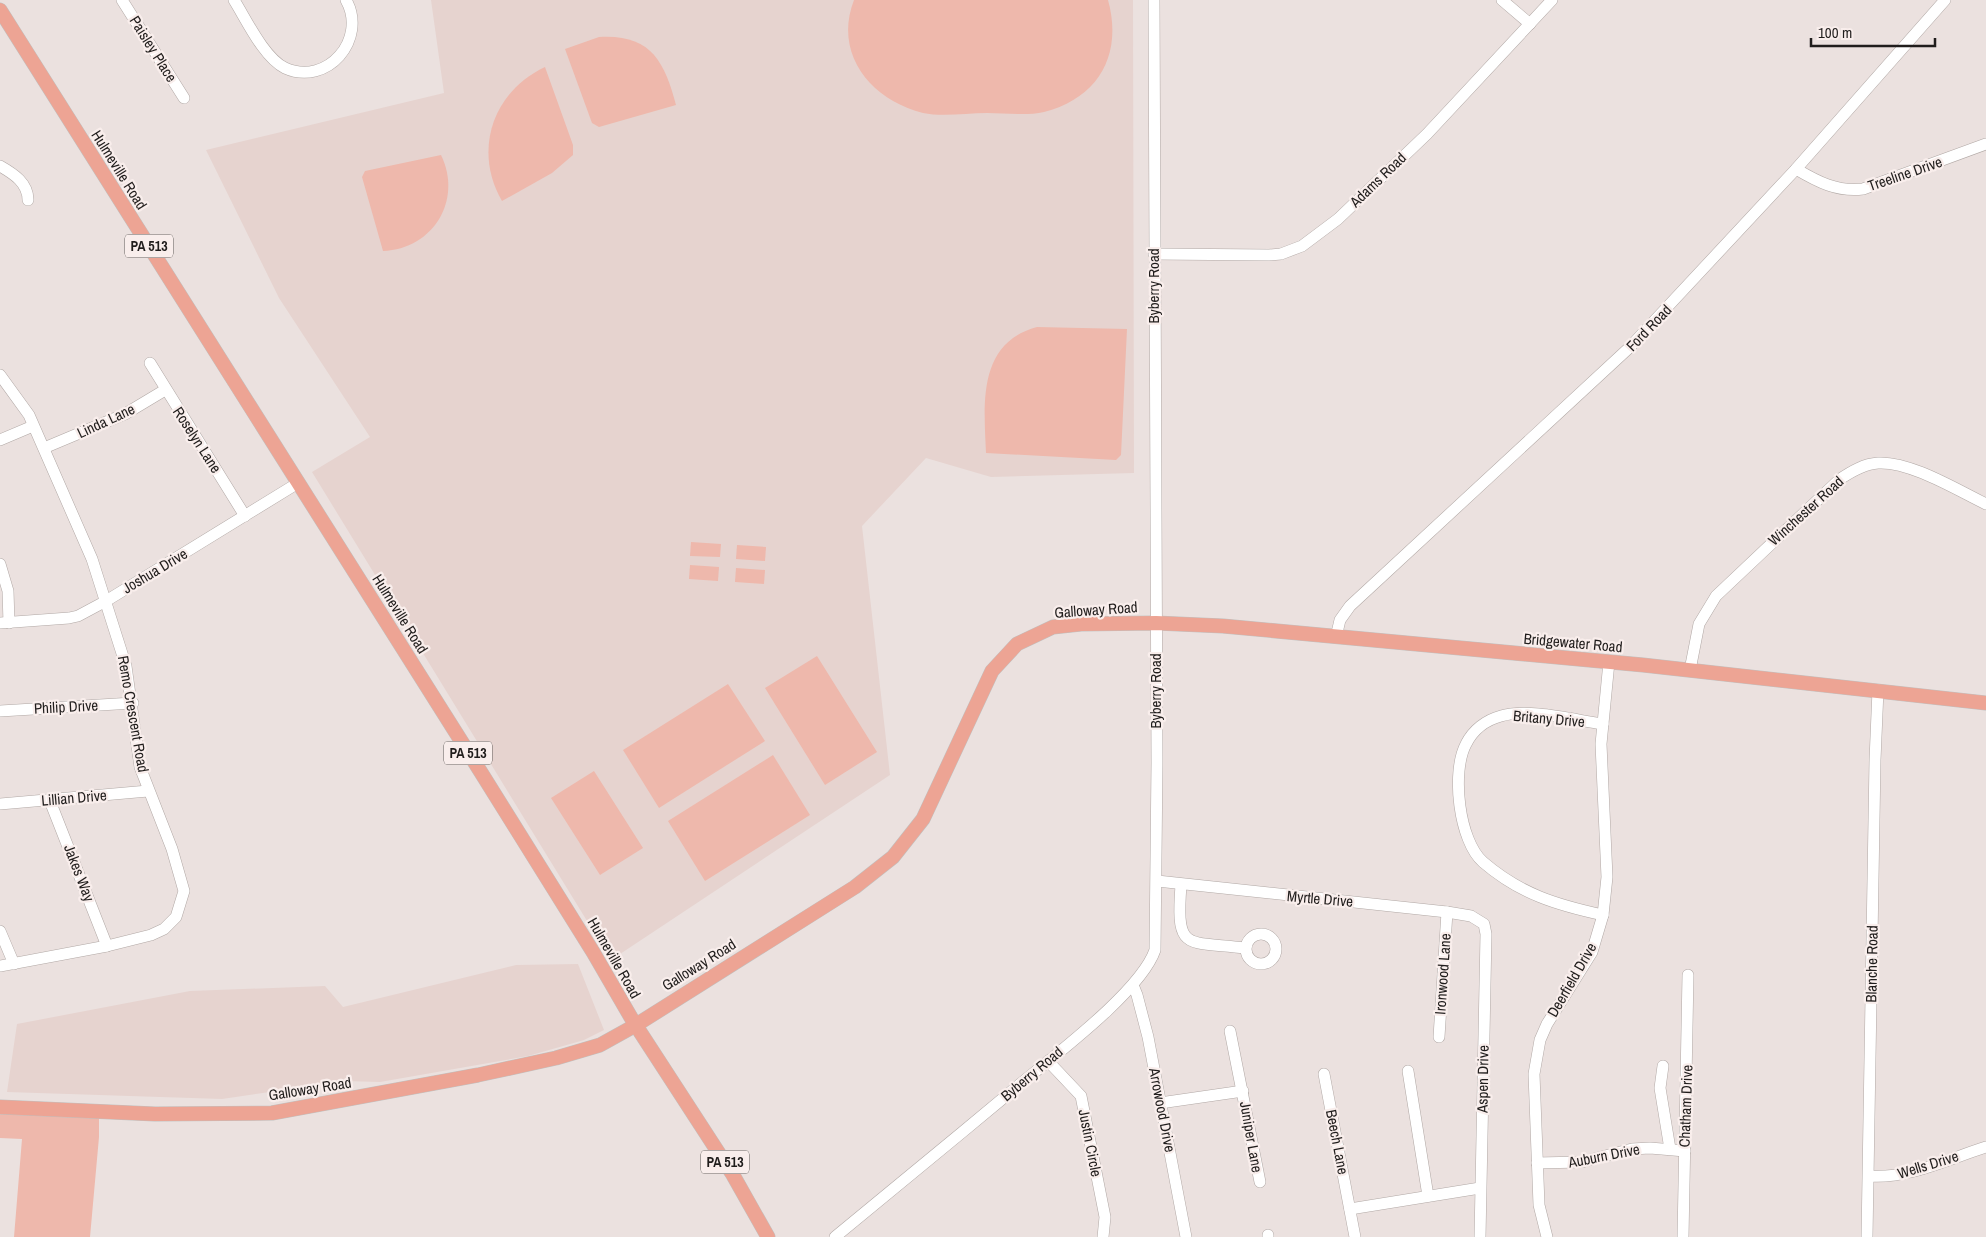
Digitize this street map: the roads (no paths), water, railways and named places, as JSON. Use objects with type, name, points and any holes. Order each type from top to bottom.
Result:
[{"type":"main road","name":"Hulmeville Road","points":[[0,10],[593,952],[636,1025],[733,1175],[768,1237]]},
{"type":"main road","name":"Bridgewater Road","points":[[1156,622],[1223,626],[1609,662],[1986,702]]},
{"type":"main road","name":"Galloway Road","points":[[0,1107],[155,1114],[272,1113],[468,1077],[556,1058],[600,1045],[636,1025],[854,887],[893,857],[923,819],[992,671],[1017,644],[1052,627],[1081,624],[1156,622]]},
{"type":"street","name":"Paisley Place","points":[[122,0],[184,98]]},
{"type":"street","points":[[234,0],[271,58],[284,68],[302,72],[320,69],[328,65],[342,54],[348,46],[353,27],[351,11],[346,0]]},
{"type":"street","name":"Byberry Road","points":[[835,1237],[1048,1061],[1133,985],[1150,963],[1155,950],[1154,0]]},
{"type":"street","points":[[1502,0],[1530,24]]},
{"type":"street","name":"Adams Road","points":[[1154,254],[1269,255],[1281,254],[1302,246],[1338,219],[1427,134],[1552,0]]},
{"type":"street","name":"Ford Road","points":[[1336,637],[1340,620],[1350,606],[1630,348],[1796,169],[1945,0]]},
{"type":"street","name":"Treeline Drive","points":[[1796,169],[1831,187],[1849,190],[1863,189],[1986,144]]},
{"type":"street","points":[[0,166],[23,183],[28,192],[28,200]]},
{"type":"street","name":"Roselyn Lane","points":[[150,364],[244,516]]},
{"type":"street","name":"Remo Crescent Road","points":[[0,375],[25,408],[34,426],[81,532],[106,601],[126,666],[132,703],[136,749],[148,791],[181,875],[183,900],[176,917],[164,929],[135,940],[0,966]]},
{"type":"street","name":"Linda Lane","points":[[44,448],[124,414],[165,390]]},
{"type":"street","points":[[0,440],[34,426]]},
{"type":"street","name":"Winchester Road","points":[[1690,670],[1699,624],[1716,596],[1840,479],[1853,470],[1877,463],[1895,465],[1923,474],[1986,504]]},
{"type":"street","name":"Joshua Drive","points":[[5,623],[78,616],[106,601],[298,482]]},
{"type":"street","points":[[0,564],[8,590],[5,623]]},
{"type":"street","name":"Deerfield Drive","points":[[1547,1237],[1539,1205],[1533,1094],[1536,1055],[1540,1040],[1554,1010],[1592,952],[1603,915],[1607,877],[1601,744],[1609,662]]},
{"type":"street","name":"Blanche Road","points":[[1867,1237],[1874,760],[1878,690]]},
{"type":"street","name":"Philip Drive","points":[[0,711],[132,703]]},
{"type":"street","name":"Britany Drive","points":[[1603,724],[1517,714],[1499,717],[1482,726],[1469,738],[1461,755],[1459,780],[1466,838],[1475,854],[1483,862],[1502,876],[1546,901],[1603,915]]},
{"type":"street","name":"Lillian Drive","points":[[0,804],[148,791]]},
{"type":"street","name":"Jakes Way","points":[[50,800],[107,946]]},
{"type":"street","name":"Myrtle Drive","points":[[1156,881],[1180,888],[1448,912],[1471,916],[1482,922]]},
{"type":"street","points":[[1180,888],[1179,921],[1183,935],[1186,938],[1198,942],[1245,948]]},
{"type":"street","name":"Ironwood Lane","points":[[1439,1037],[1448,912]]},
{"type":"street","name":"Aspen Drive","points":[[1480,1237],[1486,934],[1482,922]]},
{"type":"street","points":[[0,931],[14,964]]},
{"type":"street","name":"Chatham Drive","points":[[1683,1237],[1688,975]]},
{"type":"street","name":"Arrowood Drive","points":[[1133,985],[1148,1037],[1186,1237]]},
{"type":"street","name":"Juniper Lane","points":[[1230,1031],[1260,1182]]},
{"type":"street","name":"Justin Circle","points":[[1048,1061],[1081,1096],[1105,1218],[1103,1237]]},
{"type":"street","points":[[1663,1066],[1660,1088],[1670,1149]]},
{"type":"street","points":[[1408,1071],[1428,1196]]},
{"type":"street","name":"Beech Lane","points":[[1324,1074],[1355,1237]]},
{"type":"street","name":"Juniper Lane","points":[[1160,1103],[1243,1091]]},
{"type":"street","name":"Wells Drive","points":[[1868,1176],[1884,1177],[1908,1173],[1986,1146]]},
{"type":"street","name":"Auburn Drive","points":[[1537,1163],[1577,1163],[1632,1149],[1685,1151]]},
{"type":"street","points":[[1350,1210],[1480,1188]]}]
